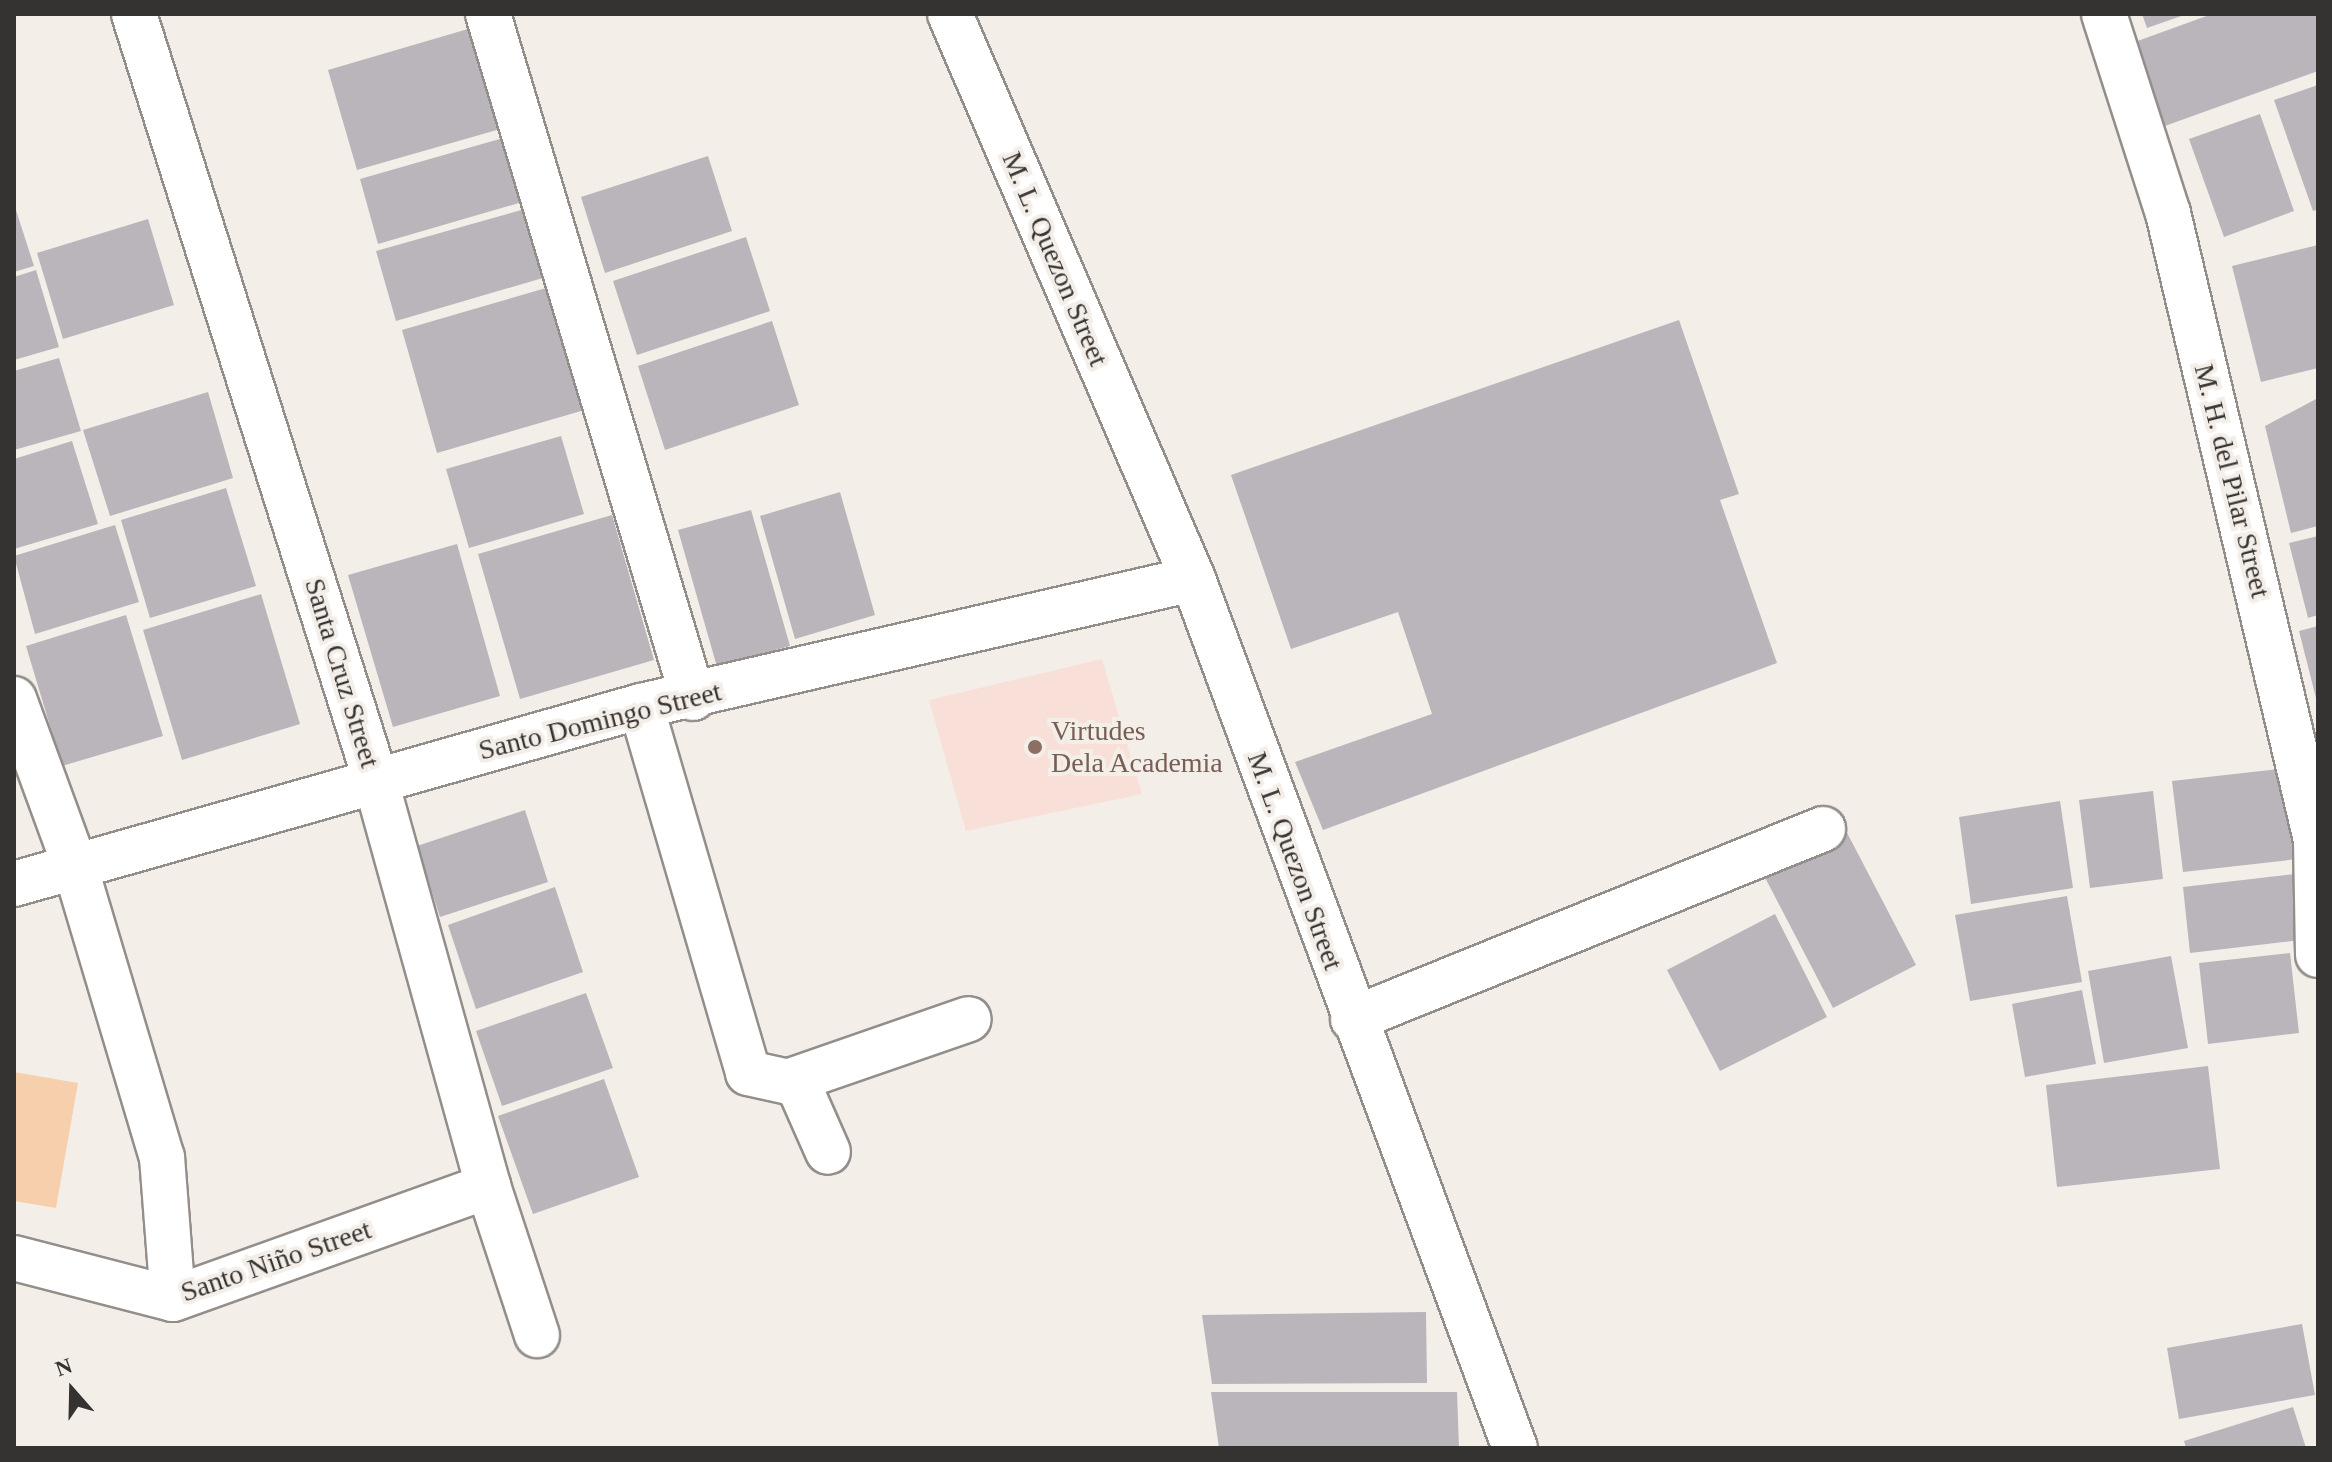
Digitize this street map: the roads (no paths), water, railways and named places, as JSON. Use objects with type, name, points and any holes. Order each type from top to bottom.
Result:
[{"type":"street","name":"Santa Cruz Street","points":[[134,14],[375,778],[488,1186],[537,1335]]},
{"type":"street","points":[[488,14],[693,698]]},
{"type":"street","name":"M. L. Quezon Street","points":[[950,14],[1193,579],[1353,1019],[1515,1448]]},
{"type":"street","name":"M. H. del Pilar Street","points":[[2104,14],[2168,213],[2306,796],[2316,840],[2318,955]]},
{"type":"street","name":"Santo Domingo Street","points":[[14,884],[375,778],[641,706],[693,698],[1193,579]]},
{"type":"street","points":[[14,699],[75,866],[162,1157],[173,1299]]},
{"type":"street","points":[[641,706],[748,1073],[754,1078],[790,1081],[969,1019]]},
{"type":"street","points":[[1353,1019],[1823,829]]},
{"type":"street","points":[[790,1081],[805,1095],[828,1152]]},
{"type":"street","name":"Santo Niño Street","points":[[14,1258],[173,1299],[488,1186]]},
{"type":"place","name":"Virtudes Dela Academia","points":[[1035,747]]}]
